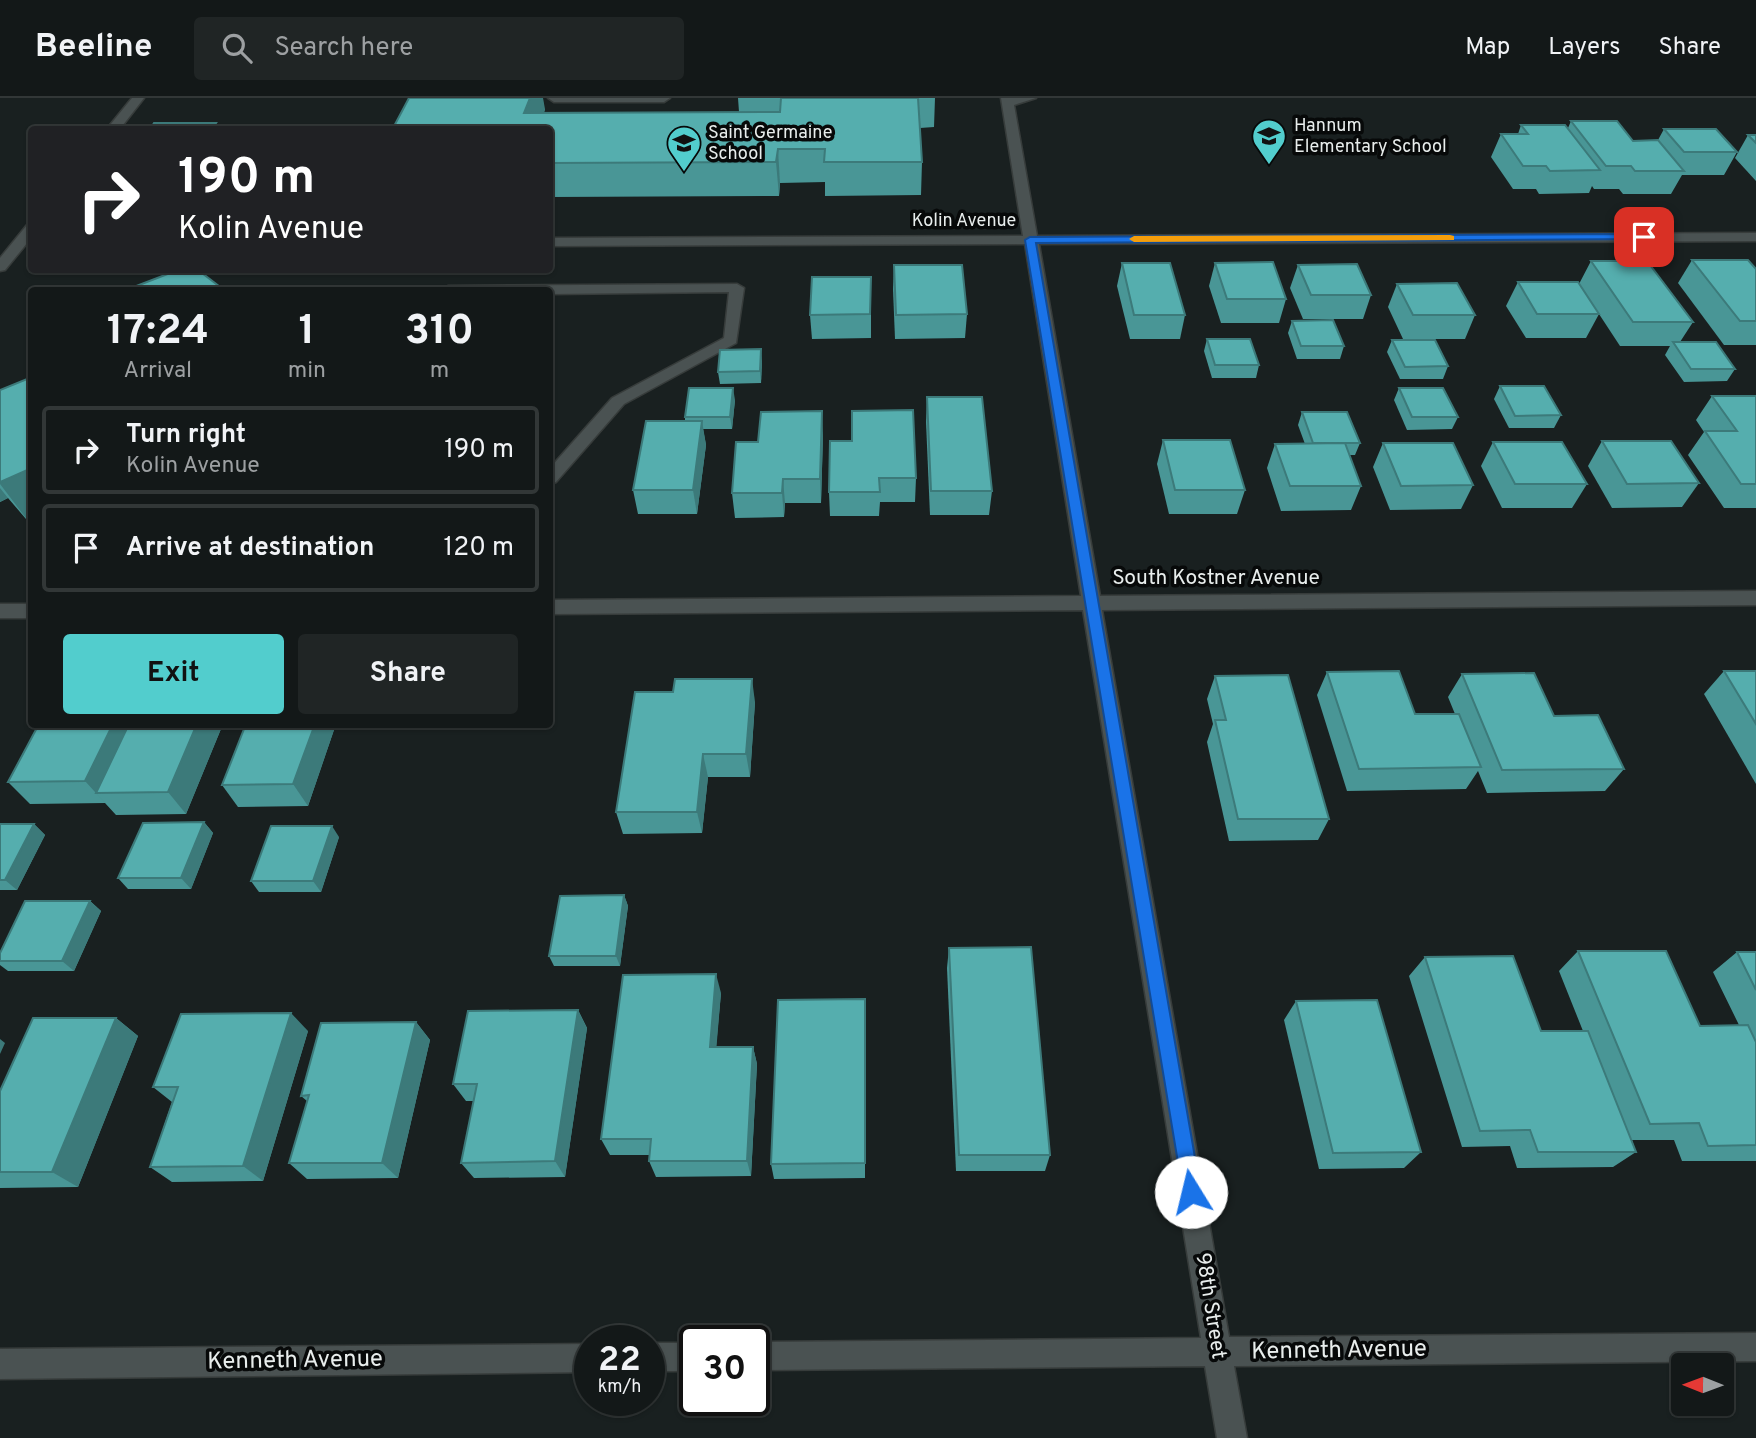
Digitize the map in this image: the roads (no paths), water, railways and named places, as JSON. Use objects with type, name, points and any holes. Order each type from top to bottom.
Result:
[{"type":"street","points":[[115,126],[138,98]]},
{"type":"street","points":[[554,98],[664,98]]},
{"type":"street","points":[[1008,101],[1030,98]]},
{"type":"street","name":"98th Street","points":[[1008,101],[1232,1438]]},
{"type":"street","name":"Kolin Avenue","points":[[553,242],[1756,237]]},
{"type":"street","points":[[0,244],[25,244]]},
{"type":"street","points":[[0,267],[25,244]]},
{"type":"street","points":[[553,289],[737,288],[731,340],[618,401],[553,475]]},
{"type":"street","name":"South Kostner Avenue","points":[[553,607],[1756,598]]},
{"type":"street","points":[[0,611],[28,611]]},
{"type":"street","name":"Kenneth Avenue","points":[[770,1356],[1756,1348]]},
{"type":"street","name":"Kenneth Avenue","points":[[0,1364],[574,1358]]},
{"type":"place","name":"Hannum Elementary School","points":[[1269,166]]},
{"type":"place","name":"Saint Germaine School","points":[[684,173]]}]
